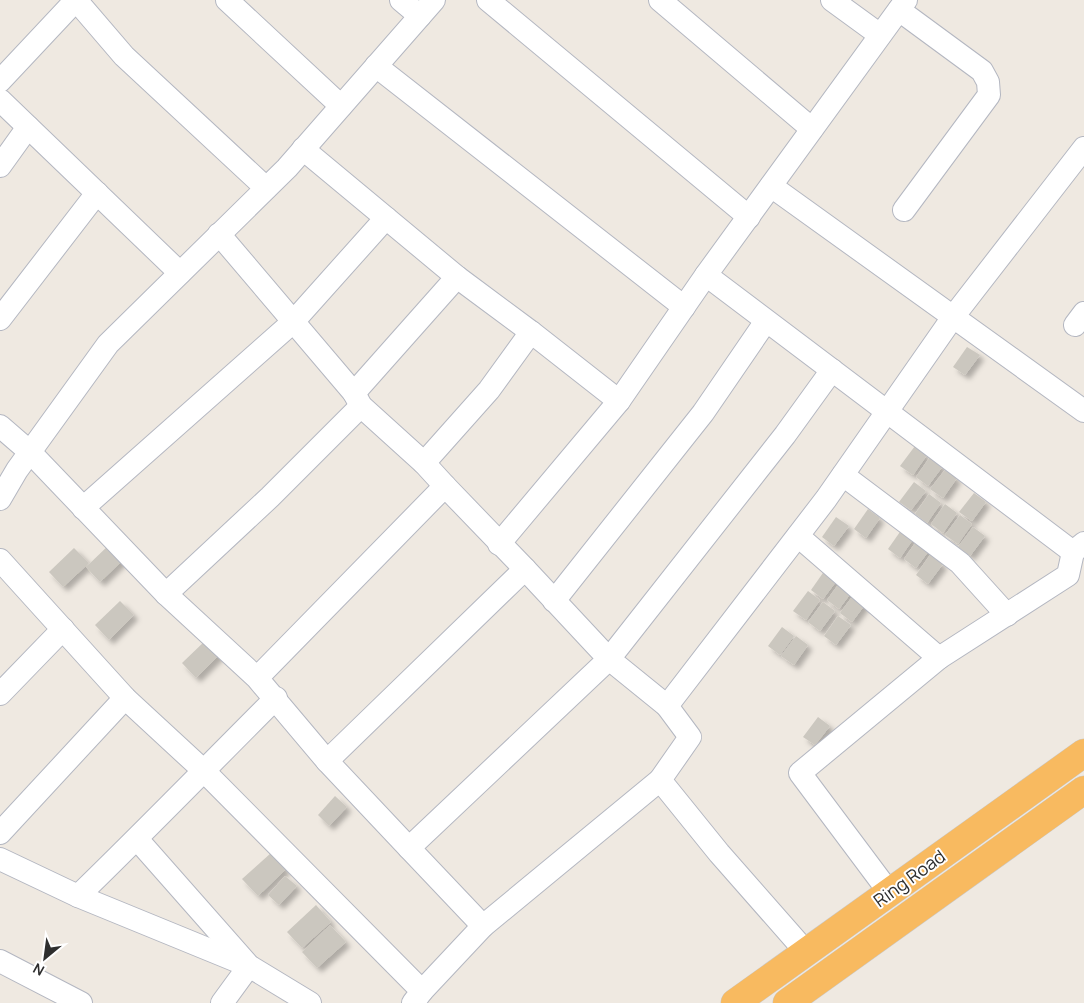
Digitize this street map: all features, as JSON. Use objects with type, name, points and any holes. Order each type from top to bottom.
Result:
[{"type":"highway","name":"Ring Road","points":[[735,1003],[1084,753]]},
{"type":"highway","name":"Ring Road","points":[[787,1003],[1084,790]]},
{"type":"street","points":[[0,81],[76,0],[124,56],[266,188]]},
{"type":"street","points":[[227,0],[341,106]]},
{"type":"street","points":[[0,499],[17,470],[108,344],[266,188],[303,149],[427,8],[401,0]]},
{"type":"street","points":[[488,0],[749,217]]},
{"type":"street","points":[[660,0],[812,129]]},
{"type":"street","points":[[832,0],[880,35]]},
{"type":"street","points":[[499,544],[619,402],[706,275],[902,5],[982,70],[988,82],[989,95],[904,210]]},
{"type":"street","points":[[376,66],[684,307]]},
{"type":"street","points":[[0,100],[180,273]]},
{"type":"street","points":[[0,166],[28,127]]},
{"type":"street","points":[[667,706],[843,475],[953,317],[1084,148]]},
{"type":"street","points":[[303,149],[457,277],[531,332],[619,402]]},
{"type":"street","points":[[771,186],[1084,411]]},
{"type":"street","points":[[0,319],[97,193]]},
{"type":"street","points":[[83,508],[293,322],[386,218]]},
{"type":"street","points":[[0,560],[125,698],[203,770],[418,997],[483,926],[660,780],[690,737],[667,706],[609,659],[424,463],[358,400],[219,234]]},
{"type":"street","points":[[706,275],[1080,555],[1068,576],[939,658],[800,773],[889,892]]},
{"type":"street","points":[[166,594],[270,497],[358,400],[457,277]]},
{"type":"street","points":[[554,601],[703,413],[766,321]]},
{"type":"street","points":[[424,463],[489,390],[531,332]]},
{"type":"street","points":[[409,848],[609,659],[785,435],[832,370]]},
{"type":"street","points":[[0,426],[30,452],[166,594],[257,678],[276,698],[327,761],[483,926]]},
{"type":"street","points":[[843,475],[960,563],[1007,615]]},
{"type":"street","points":[[257,678],[444,486]]},
{"type":"street","points":[[798,536],[939,658]]},
{"type":"street","points":[[327,761],[526,569]]},
{"type":"street","points":[[0,694],[63,629]]},
{"type":"street","points":[[0,833],[125,698]]},
{"type":"street","points":[[78,896],[276,698]]},
{"type":"street","points":[[660,780],[719,853],[806,952]]},
{"type":"street","points":[[137,839],[249,966]]},
{"type":"street","points":[[0,859],[78,896],[249,966],[310,1003]]},
{"type":"street","points":[[0,962],[81,1003]]},
{"type":"street","points":[[222,1003],[249,966]]},
{"type":"building","points":[[967,347],[980,355],[965,375],[953,367]]},
{"type":"building","points":[[915,446],[927,455],[913,475],[900,466]]},
{"type":"building","points":[[930,457],[943,466],[928,486],[916,477]]},
{"type":"building","points":[[945,470],[957,478],[943,498],[930,489]]},
{"type":"building","points":[[914,482],[926,491],[911,510],[899,502]]},
{"type":"building","points":[[974,493],[986,502],[972,521],[959,512]]},
{"type":"building","points":[[929,494],[941,503],[927,523],[915,514]]},
{"type":"building","points":[[945,504],[957,513],[943,533],[931,524]]},
{"type":"building","points":[[868,509],[880,518],[866,538],[854,529]]},
{"type":"building","points":[[960,515],[972,524],[958,544],[945,535]]},
{"type":"building","points":[[836,517],[849,526],[834,546],[822,537]]},
{"type":"building","points":[[973,527],[985,536],[970,556],[958,547]]},
{"type":"building","points":[[902,529],[914,538],[900,558],[888,549]]},
{"type":"building","points":[[918,539],[931,548],[916,568],[904,559]]},
{"type":"building","points":[[111,543],[125,558],[100,582],[86,567]]},
{"type":"building","points":[[74,548],[89,563],[63,587],[49,572]]},
{"type":"building","points":[[930,555],[943,564],[928,584],[916,575]]},
{"type":"building","points":[[825,570],[838,579],[823,599],[811,590]]},
{"type":"building","points":[[841,581],[854,589],[839,609],[827,600]]},
{"type":"building","points":[[808,591],[820,600],[806,620],[793,611]]},
{"type":"building","points":[[855,593],[867,602],[852,622],[840,613]]},
{"type":"building","points":[[120,601],[134,615],[109,640],[95,625]]},
{"type":"building","points":[[823,602],[835,611],[820,631],[808,622]]},
{"type":"building","points":[[838,616],[851,625],[836,645],[824,636]]},
{"type":"building","points":[[782,627],[794,636],[780,655],[768,646]]},
{"type":"building","points":[[796,636],[808,645],[794,665],[781,656]]},
{"type":"building","points":[[207,639],[221,653],[196,678],[182,663]]},
{"type":"building","points":[[818,717],[830,726],[815,745],[803,737]]},
{"type":"building","points":[[335,796],[347,807],[329,826],[318,815]]},
{"type":"building","points":[[271,853],[286,869],[258,896],[242,879]]},
{"type":"building","points":[[285,876],[297,886],[279,905],[268,895]]},
{"type":"building","points":[[316,905],[331,922],[302,948],[287,932]]},
{"type":"building","points":[[330,925],[346,942],[317,968],[302,952]]}]
